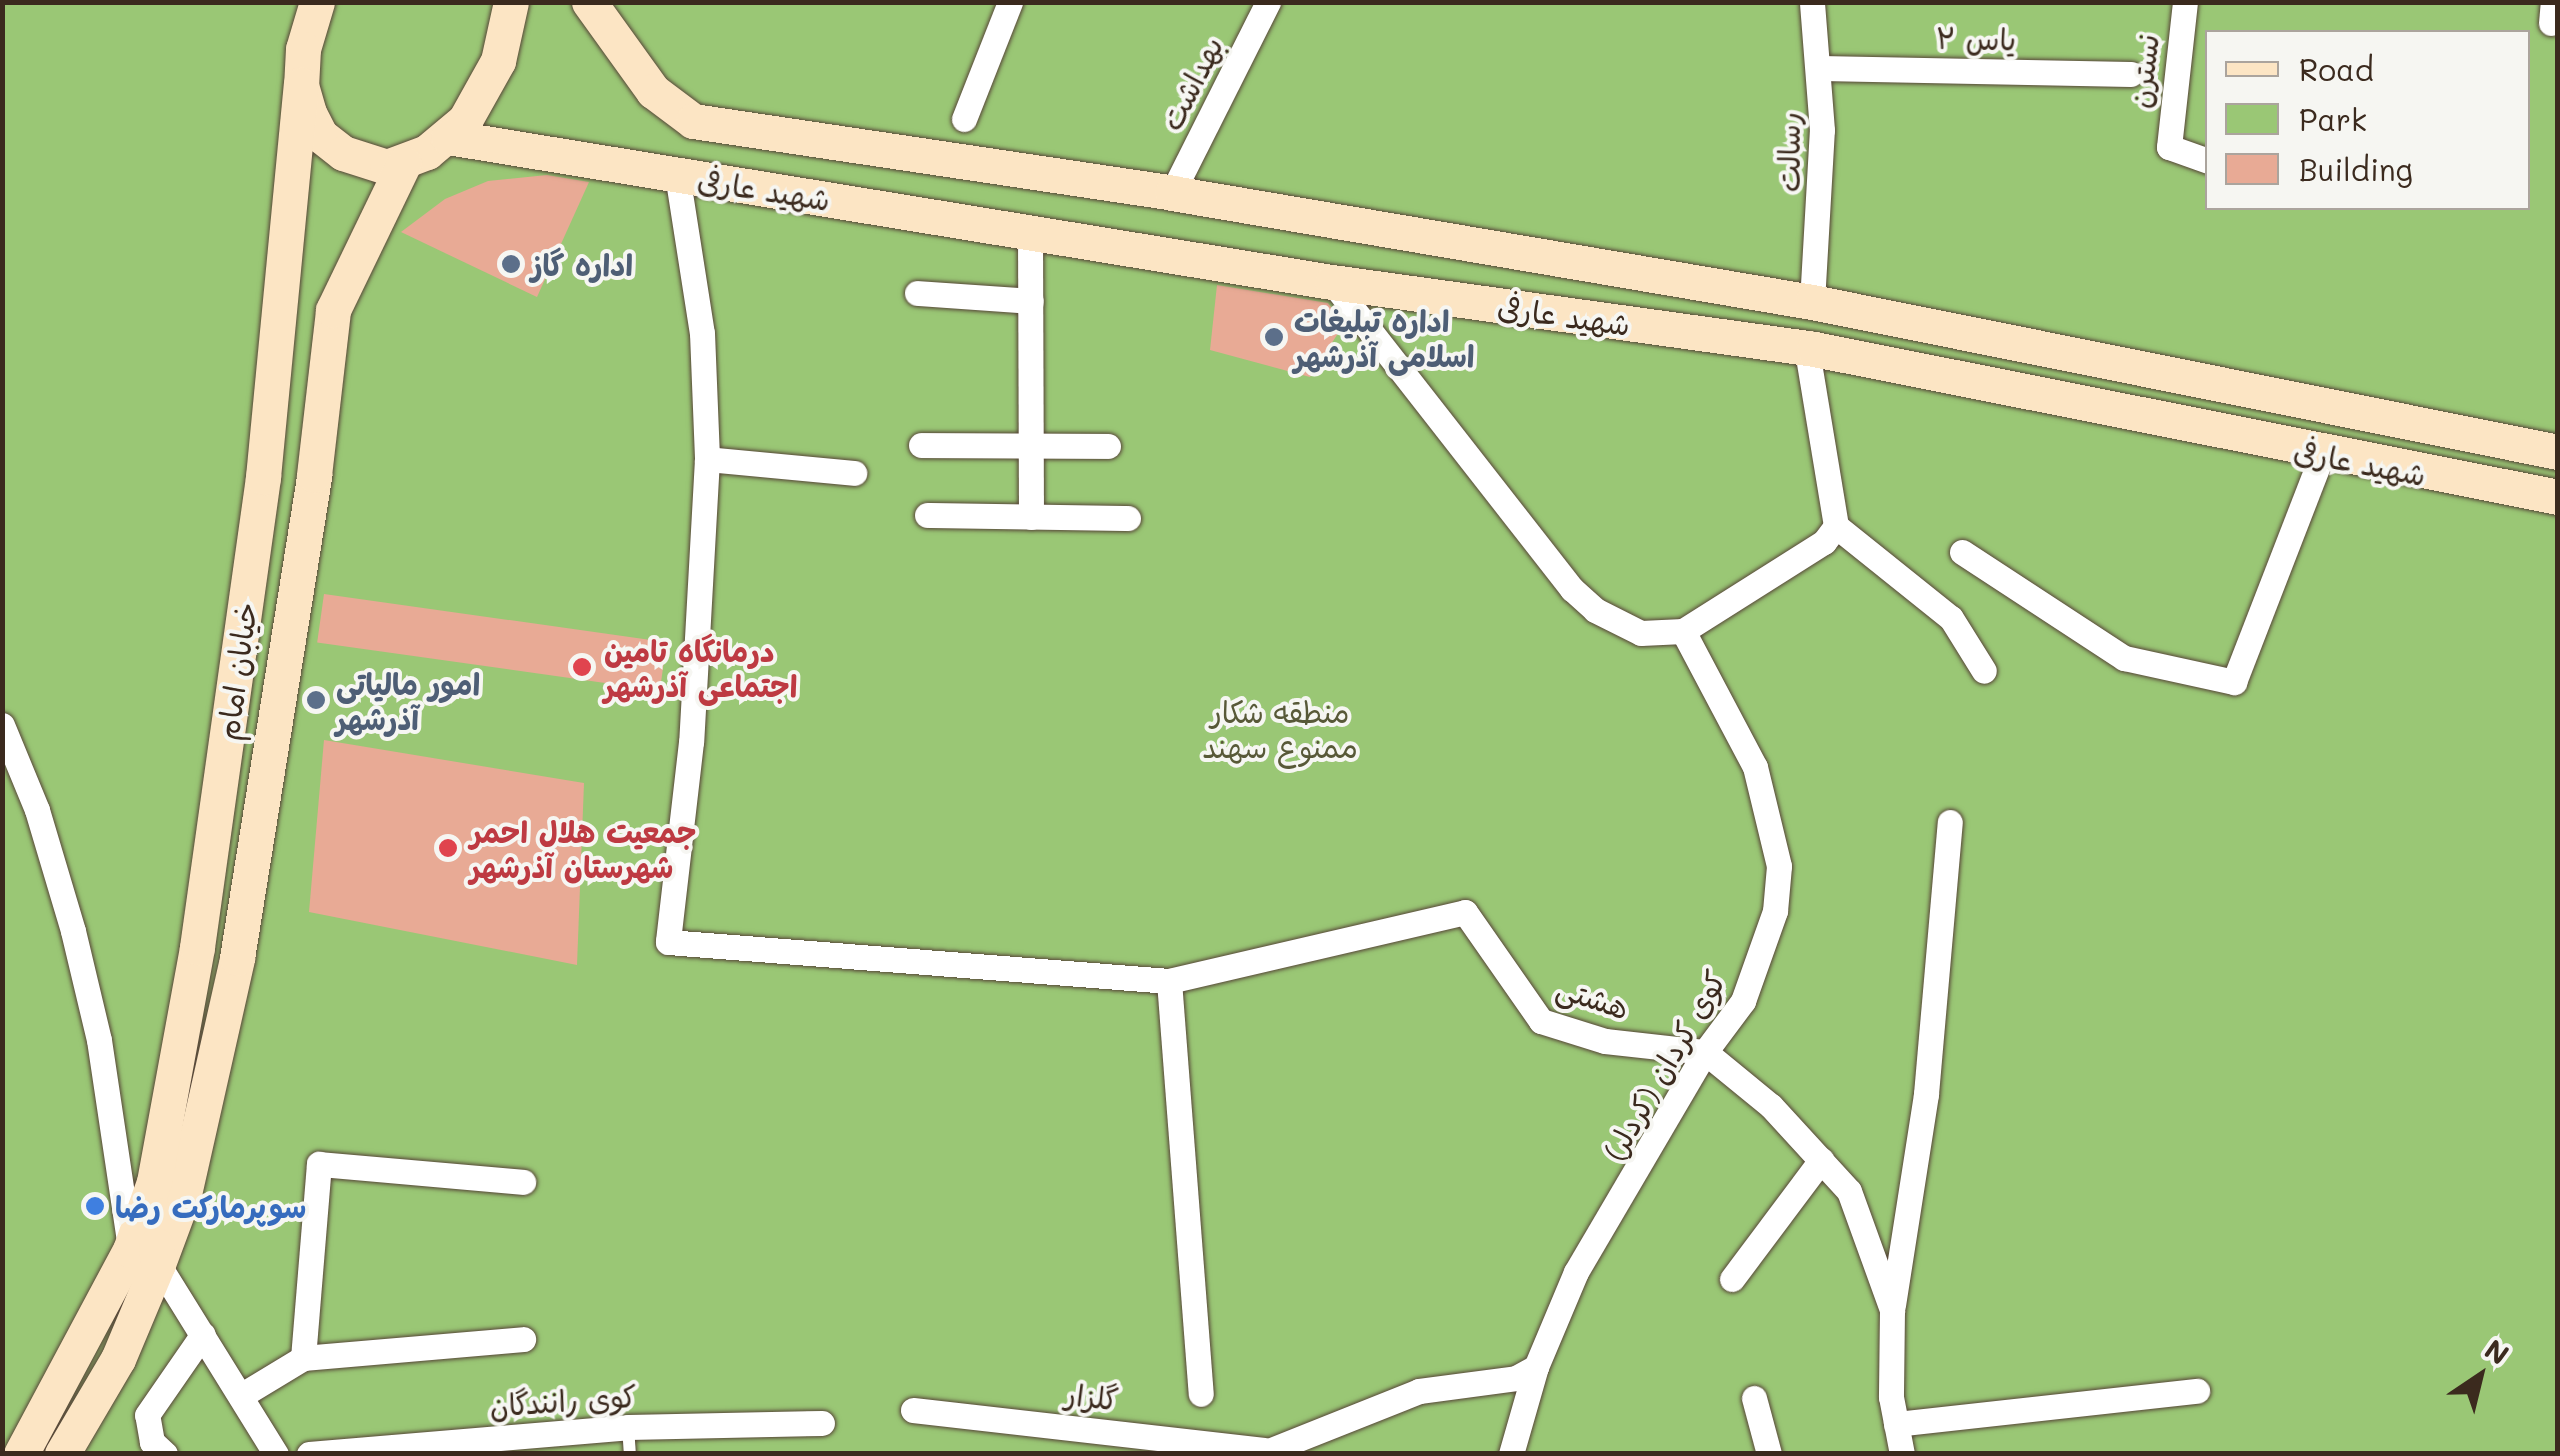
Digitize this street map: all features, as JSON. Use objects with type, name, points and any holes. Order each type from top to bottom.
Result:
[{"type":"street","name":"خیابان امام","points":[[144,1257],[197,947],[264,477],[301,85],[318,2]]},
{"type":"street","points":[[301,85],[320,135],[343,153],[387,167],[404,164],[448,137],[498,60],[512,2]]},
{"type":"street","name":"شهید عارفی","points":[[589,2],[653,91],[694,121],[1172,192],[1812,303],[2558,452]]},
{"type":"street","points":[[964,118],[1010,2]]},
{"type":"street","name":"بهداشت","points":[[1172,192],[1268,2]]},
{"type":"street","name":"رسالت","points":[[1812,2],[1820,68],[1820,239],[1812,303]]},
{"type":"street","name":"نسترن","points":[[2185,2],[2168,147],[2205,160]]},
{"type":"street","name":"یاس ۲","points":[[1820,68],[2131,74]]},
{"type":"street","name":"شهید عارفی","points":[[448,137],[1332,282],[1806,349],[2322,455],[2558,497]]},
{"type":"street","name":"خیابان امام","points":[[144,1257],[184,1194],[237,958],[314,474],[333,310],[404,164]]},
{"type":"street","points":[[677,174],[702,333],[707,459],[691,742],[668,942],[1169,981],[1201,1394]]},
{"type":"street","points":[[1030,232],[1032,517]]},
{"type":"street","points":[[1332,282],[1572,588],[1596,610],[1642,633],[1683,631],[1824,542],[1836,526]]},
{"type":"street","points":[[917,293],[1031,301]]},
{"type":"street","points":[[1812,303],[1783,320],[1806,349],[1836,526],[1951,618],[1984,671]]},
{"type":"street","points":[[921,445],[1108,446]]},
{"type":"street","points":[[1962,552],[2124,658],[2234,682],[2322,455]]},
{"type":"street","points":[[707,459],[854,473]]},
{"type":"street","points":[[927,515],[1128,518]]},
{"type":"street","name":"کوی کردان (کردلر)","points":[[1511,1454],[1536,1367],[1576,1272],[1705,1052],[1743,1001],[1760,958],[1779,866],[1755,767],[1683,631]]},
{"type":"street","points":[[2,725],[38,810],[74,931],[99,1040],[119,1178],[144,1257],[203,1334],[276,1454]]},
{"type":"street","points":[[1902,1454],[1896,1424],[1892,1310],[1926,1094],[1950,822]]},
{"type":"street","name":"هشتی","points":[[1169,981],[1465,912],[1540,1020],[1605,1041],[1705,1052]]},
{"type":"street","points":[[1705,1052],[1771,1106],[1848,1191],[1892,1310]]},
{"type":"street","points":[[1732,1279],[1821,1160]]},
{"type":"street","points":[[304,1358],[319,1164],[523,1182]]},
{"type":"street","points":[[119,1178],[132,1193],[144,1194],[154,1182]]},
{"type":"street","points":[[21,1454],[67,1415],[118,1359],[144,1257]]},
{"type":"street","points":[[165,1454],[152,1442],[147,1416],[203,1334]]},
{"type":"street","points":[[242,1394],[304,1358],[522,1339]]},
{"type":"street","points":[[1262,1452],[1418,1391],[1516,1378],[1536,1367]]},
{"type":"street","points":[[1896,1424],[2198,1391]]},
{"type":"street","points":[[1754,1398],[1769,1454]]},
{"type":"street","name":"گلزار","points":[[913,1410],[1262,1452]]},
{"type":"street","points":[[62,1454],[67,1415]]},
{"type":"street","name":"کوی رانندگان","points":[[310,1454],[629,1440],[822,1423]]},
{"type":"green space","name":"منطقه شکار ممنوع سهند","points":[[3,3],[2557,3],[2557,1453],[3,1454]]},
{"type":"building","name":"اداره گاز","points":[[547,175],[589,182],[537,297],[401,232],[445,199],[488,181]]},
{"type":"building","name":"اداره تبلیغات اسلامی آذرشهر","points":[[1217,285],[1328,303],[1344,324],[1310,377],[1210,350]]},
{"type":"building","name":"درمانگاه تامین اجتماعی آذرشهر","points":[[324,594],[667,642],[660,691],[317,643]]},
{"type":"building","name":"جمعیت هلال احمر شهرستان آذرشهر","points":[[324,740],[584,783],[577,965],[309,912]]},
{"type":"place","name":"اداره گاز","points":[[511,264]]},
{"type":"place","name":"اداره تبلیغات اسلامی آذرشهر","points":[[1274,337]]},
{"type":"place","name":"درمانگاه تامین اجتماعی آذرشهر","points":[[582,667]]},
{"type":"place","name":"امور مالیاتی آذرشهر","points":[[316,700]]},
{"type":"place","name":"جمعیت هلال احمر شهرستان آذرشهر","points":[[448,848]]},
{"type":"place","name":"سوپرمارکت رضا","points":[[95,1206]]}]
